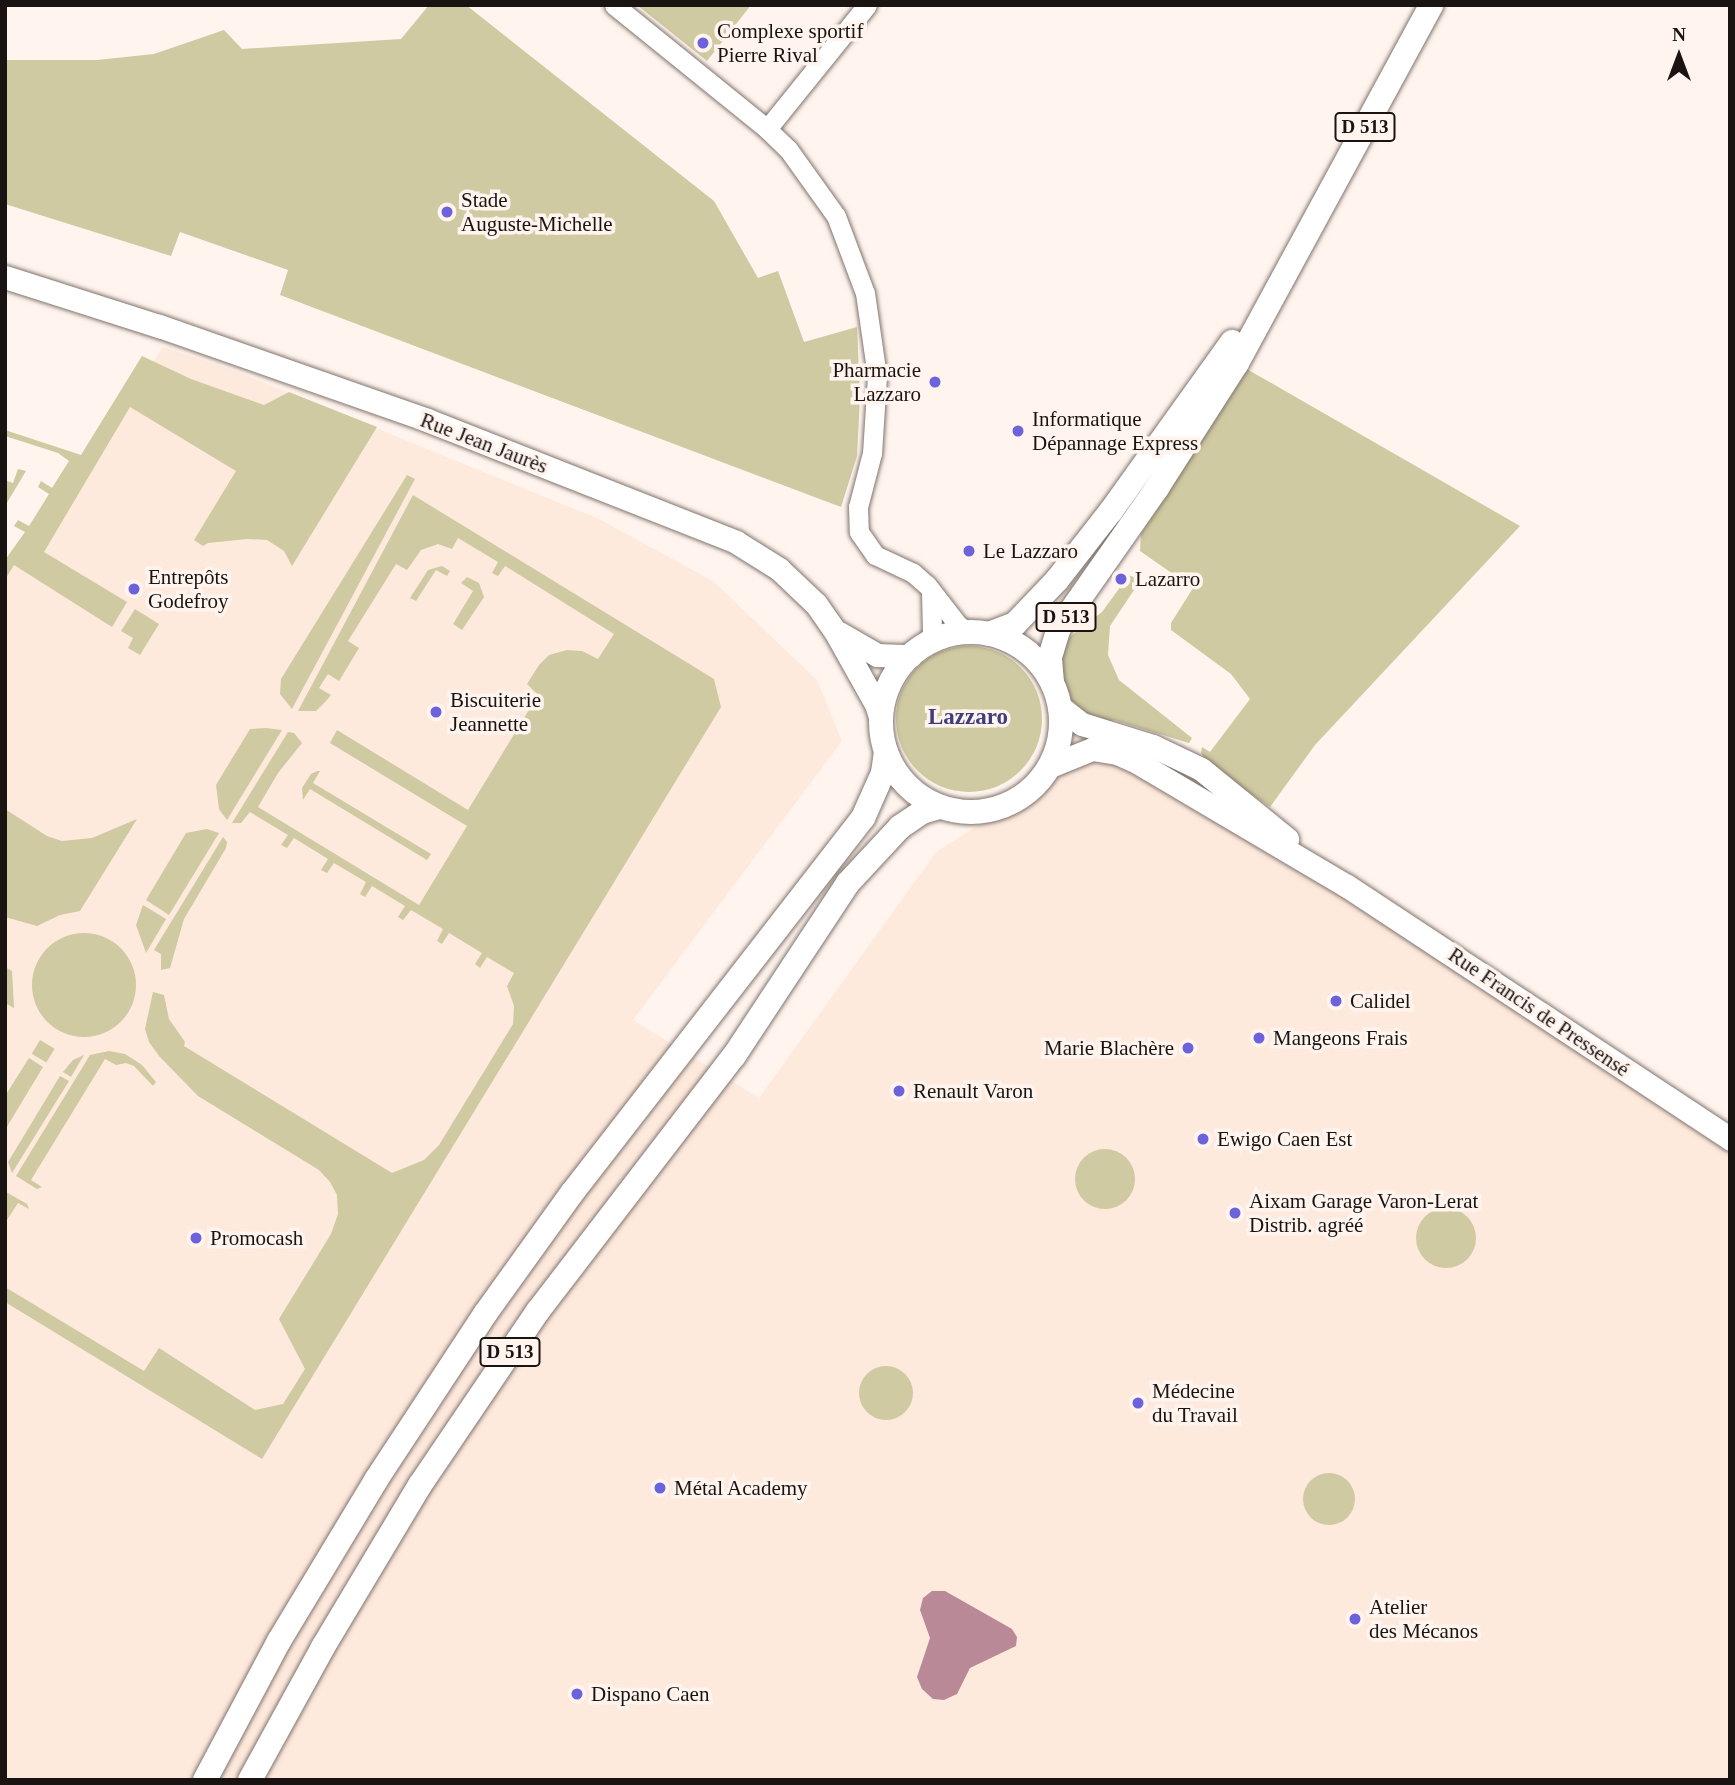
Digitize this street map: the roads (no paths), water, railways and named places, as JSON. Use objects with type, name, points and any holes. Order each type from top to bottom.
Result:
[{"type":"main road","name":"D 513","points":[[1052,682],[1050,657],[1059,628],[1157,488],[1237,363],[1431,5]]},
{"type":"main road","name":"D 513","points":[[978,633],[1015,624],[1057,580],[1166,437],[1300,248]]},
{"type":"main road","name":"Rue Jean Jaurès","points":[[5,277],[159,326],[414,416],[713,531],[779,569],[800,587],[835,631],[876,704],[881,720]]},
{"type":"main road","points":[[835,631],[877,655],[919,649],[978,633],[1026,651],[1052,682],[1060,706],[1061,727],[1050,766],[1027,793],[1004,806],[979,812],[939,807],[906,785],[886,752],[881,720],[889,685],[919,649]]},
{"type":"main road","points":[[1060,706],[1082,724],[1153,746],[1200,769],[1347,886]]},
{"type":"main road","points":[[1050,766],[1092,749],[1117,753],[1347,886]]},
{"type":"main road","name":"D 513","points":[[205,1780],[279,1641],[376,1480],[485,1314],[572,1194],[863,818],[883,773],[886,752]]},
{"type":"main road","name":"D 513","points":[[250,1780],[323,1647],[420,1485],[538,1311],[734,1056],[848,883],[900,827],[922,812],[939,807]]},
{"type":"main road","name":"Rue Francis de Pressensé","points":[[1347,886],[1730,1139]]},
{"type":"street","points":[[614,5],[767,129],[788,149],[836,216],[865,293],[877,376],[872,453],[858,507],[859,532],[875,555],[912,573],[978,633]]},
{"type":"street","points":[[767,129],[867,5]]},
{"type":"street","points":[[919,649],[932,632],[931,591]]},
{"type":"place","name":"Complexe sportif Pierre Rival","points":[[703,43]]},
{"type":"place","name":"Stade Auguste-Michelle","points":[[447,212]]},
{"type":"place","name":"Pharmacie Lazzaro","points":[[935,382]]},
{"type":"place","name":"Informatique Dépannage Express","points":[[1018,431]]},
{"type":"place","name":"Le Lazzaro","points":[[969,551]]},
{"type":"place","name":"Lazarro","points":[[1121,579]]},
{"type":"place","name":"Entrepôts Godefroy","points":[[134,589]]},
{"type":"place","name":"Biscuiterie Jeannette","points":[[436,712]]},
{"type":"place","name":"Calidel","points":[[1336,1001]]},
{"type":"place","name":"Mangeons Frais","points":[[1259,1038]]},
{"type":"place","name":"Marie Blachère","points":[[1188,1048]]},
{"type":"place","name":"Renault Varon","points":[[899,1091]]},
{"type":"place","name":"Ewigo Caen Est","points":[[1203,1139]]},
{"type":"place","name":"Aixam Garage Varon-Lerat Distrib. agréé","points":[[1235,1213]]},
{"type":"place","name":"Promocash","points":[[196,1238]]},
{"type":"place","name":"Médecine du Travail","points":[[1138,1403]]},
{"type":"place","name":"Métal Academy","points":[[660,1488]]},
{"type":"place","name":"Atelier des Mécanos","points":[[1355,1619]]},
{"type":"place","name":"Dispano Caen","points":[[577,1694]]},
{"type":"district","name":"Lazzaro","points":[[968,717]]}]
